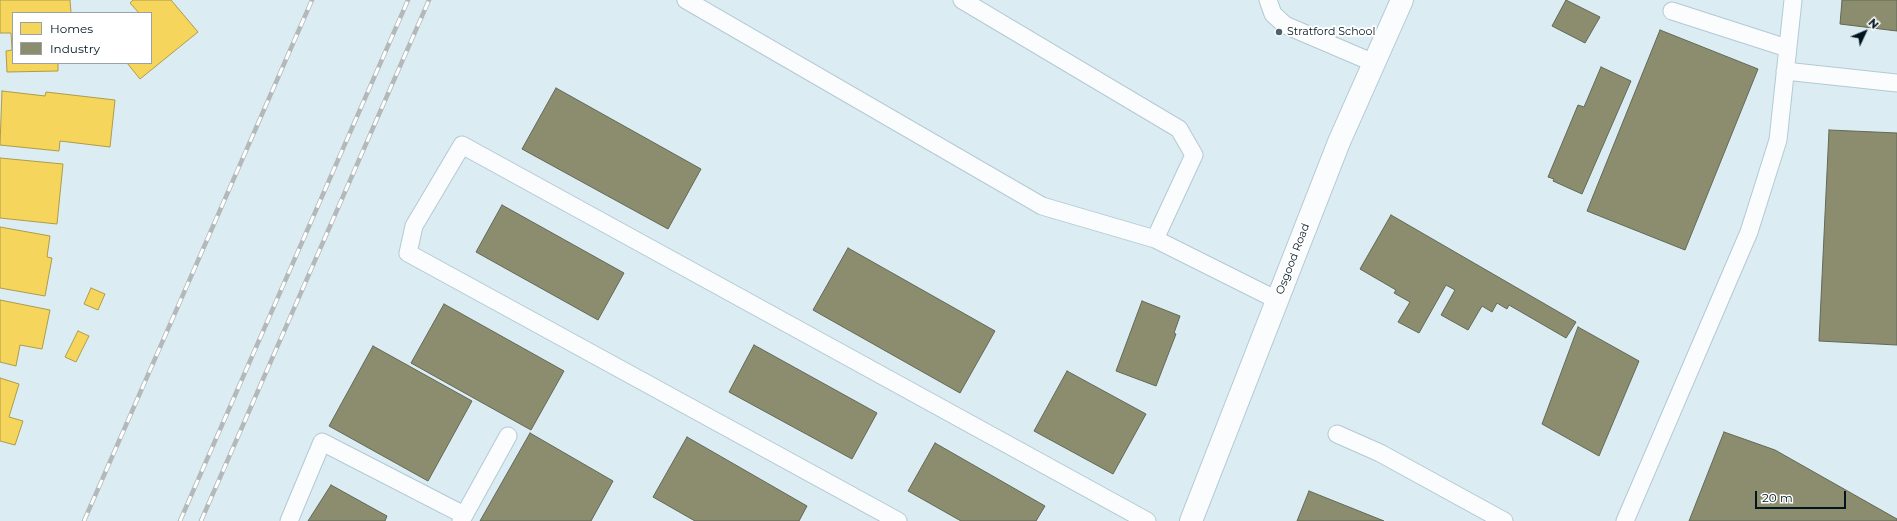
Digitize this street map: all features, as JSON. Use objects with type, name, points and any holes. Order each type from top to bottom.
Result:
[{"type":"main road","name":"Osgood Road","points":[[1191,521],[1339,142],[1402,0]]},
{"type":"lane","points":[[686,0],[1042,206],[1155,239],[1277,300]]},
{"type":"lane","points":[[962,0],[1179,129],[1194,156],[1155,239]]},
{"type":"lane","points":[[1268,0],[1273,14],[1284,25],[1374,63]]},
{"type":"lane","points":[[1624,521],[1749,232],[1778,140],[1792,0]]},
{"type":"lane","points":[[1672,11],[1787,48]]},
{"type":"lane","points":[[1785,71],[1897,83]]},
{"type":"lane","points":[[898,521],[408,253],[414,226],[462,145],[1147,521]]},
{"type":"lane","points":[[1336,434],[1380,453],[1504,521]]},
{"type":"lane","points":[[289,521],[322,442],[462,518],[508,436]]},
{"type":"building: Homes","points":[[0,0],[70,0],[71,12],[12,12],[12,50],[11,33],[0,33]]},
{"type":"building: Homes","points":[[133,0],[171,0],[198,32],[140,79],[128,64],[152,64],[152,12],[138,12],[130,3]]},
{"type":"building: Homes","points":[[12,50],[12,64],[58,64],[58,71],[7,72],[6,51]]},
{"type":"building: Homes","points":[[2,91],[45,96],[46,92],[115,100],[110,147],[60,141],[59,151],[0,145]]},
{"type":"building: Homes","points":[[0,158],[63,164],[57,224],[0,218]]},
{"type":"building: Homes","points":[[0,227],[50,236],[47,257],[52,258],[45,296],[0,288]]},
{"type":"building: Homes","points":[[91,288],[105,294],[98,310],[84,304]]},
{"type":"building: Homes","points":[[0,300],[50,310],[42,349],[20,345],[16,366],[0,362]]},
{"type":"building: Homes","points":[[78,331],[89,336],[76,362],[65,357]]},
{"type":"building: Homes","points":[[0,378],[19,384],[9,417],[23,421],[15,445],[0,441]]},
{"type":"building: Industry","points":[[1566,0],[1600,17],[1585,43],[1552,26]]},
{"type":"building: Industry","points":[[1842,0],[1897,0],[1897,31],[1840,24]]},
{"type":"building: Industry","points":[[1660,30],[1758,69],[1685,250],[1587,211]]},
{"type":"building: Industry","points":[[1601,67],[1631,81],[1582,194],[1553,181],[1554,179],[1548,177],[1578,105],[1584,107]]},
{"type":"building: Industry","points":[[556,88],[701,169],[668,229],[522,149]]},
{"type":"building: Industry","points":[[1829,130],[1897,133],[1897,345],[1819,341]]},
{"type":"building: Industry","points":[[502,205],[624,273],[598,320],[476,252]]},
{"type":"building: Industry","points":[[1391,215],[1576,322],[1566,338],[1509,305],[1507,309],[1497,303],[1492,312],[1482,306],[1468,330],[1441,315],[1455,290],[1446,285],[1419,333],[1398,322],[1410,302],[1394,293],[1396,290],[1360,269]]},
{"type":"building: Industry","points":[[848,248],[995,331],[960,393],[813,310]]},
{"type":"building: Industry","points":[[1142,301],[1180,316],[1174,333],[1176,334],[1156,386],[1116,371]]},
{"type":"building: Industry","points":[[444,304],[564,371],[531,430],[411,363]]},
{"type":"building: Industry","points":[[1578,327],[1639,361],[1599,456],[1542,424]]},
{"type":"building: Industry","points":[[754,345],[877,413],[852,459],[729,392]]},
{"type":"building: Industry","points":[[373,346],[472,401],[428,481],[329,426]]},
{"type":"building: Industry","points":[[1067,371],[1146,414],[1113,474],[1034,431]]},
{"type":"building: Industry","points":[[1724,432],[1775,450],[1897,519],[1897,521],[1689,521]]},
{"type":"building: Industry","points":[[530,433],[613,481],[591,521],[480,521]]},
{"type":"building: Industry","points":[[687,437],[807,506],[799,521],[695,521],[653,497]]},
{"type":"building: Industry","points":[[935,443],[1045,506],[1036,521],[961,521],[908,491]]},
{"type":"building: Industry","points":[[331,485],[387,516],[385,521],[308,521]]},
{"type":"building: Industry","points":[[1309,491],[1384,521],[1297,521]]},
{"type":"railway","points":[[84,521],[312,0]]},
{"type":"railway","points":[[180,521],[408,0]]},
{"type":"railway","points":[[201,521],[429,0]]},
{"type":"place","name":"Stratford School","points":[[1279,32]]}]
